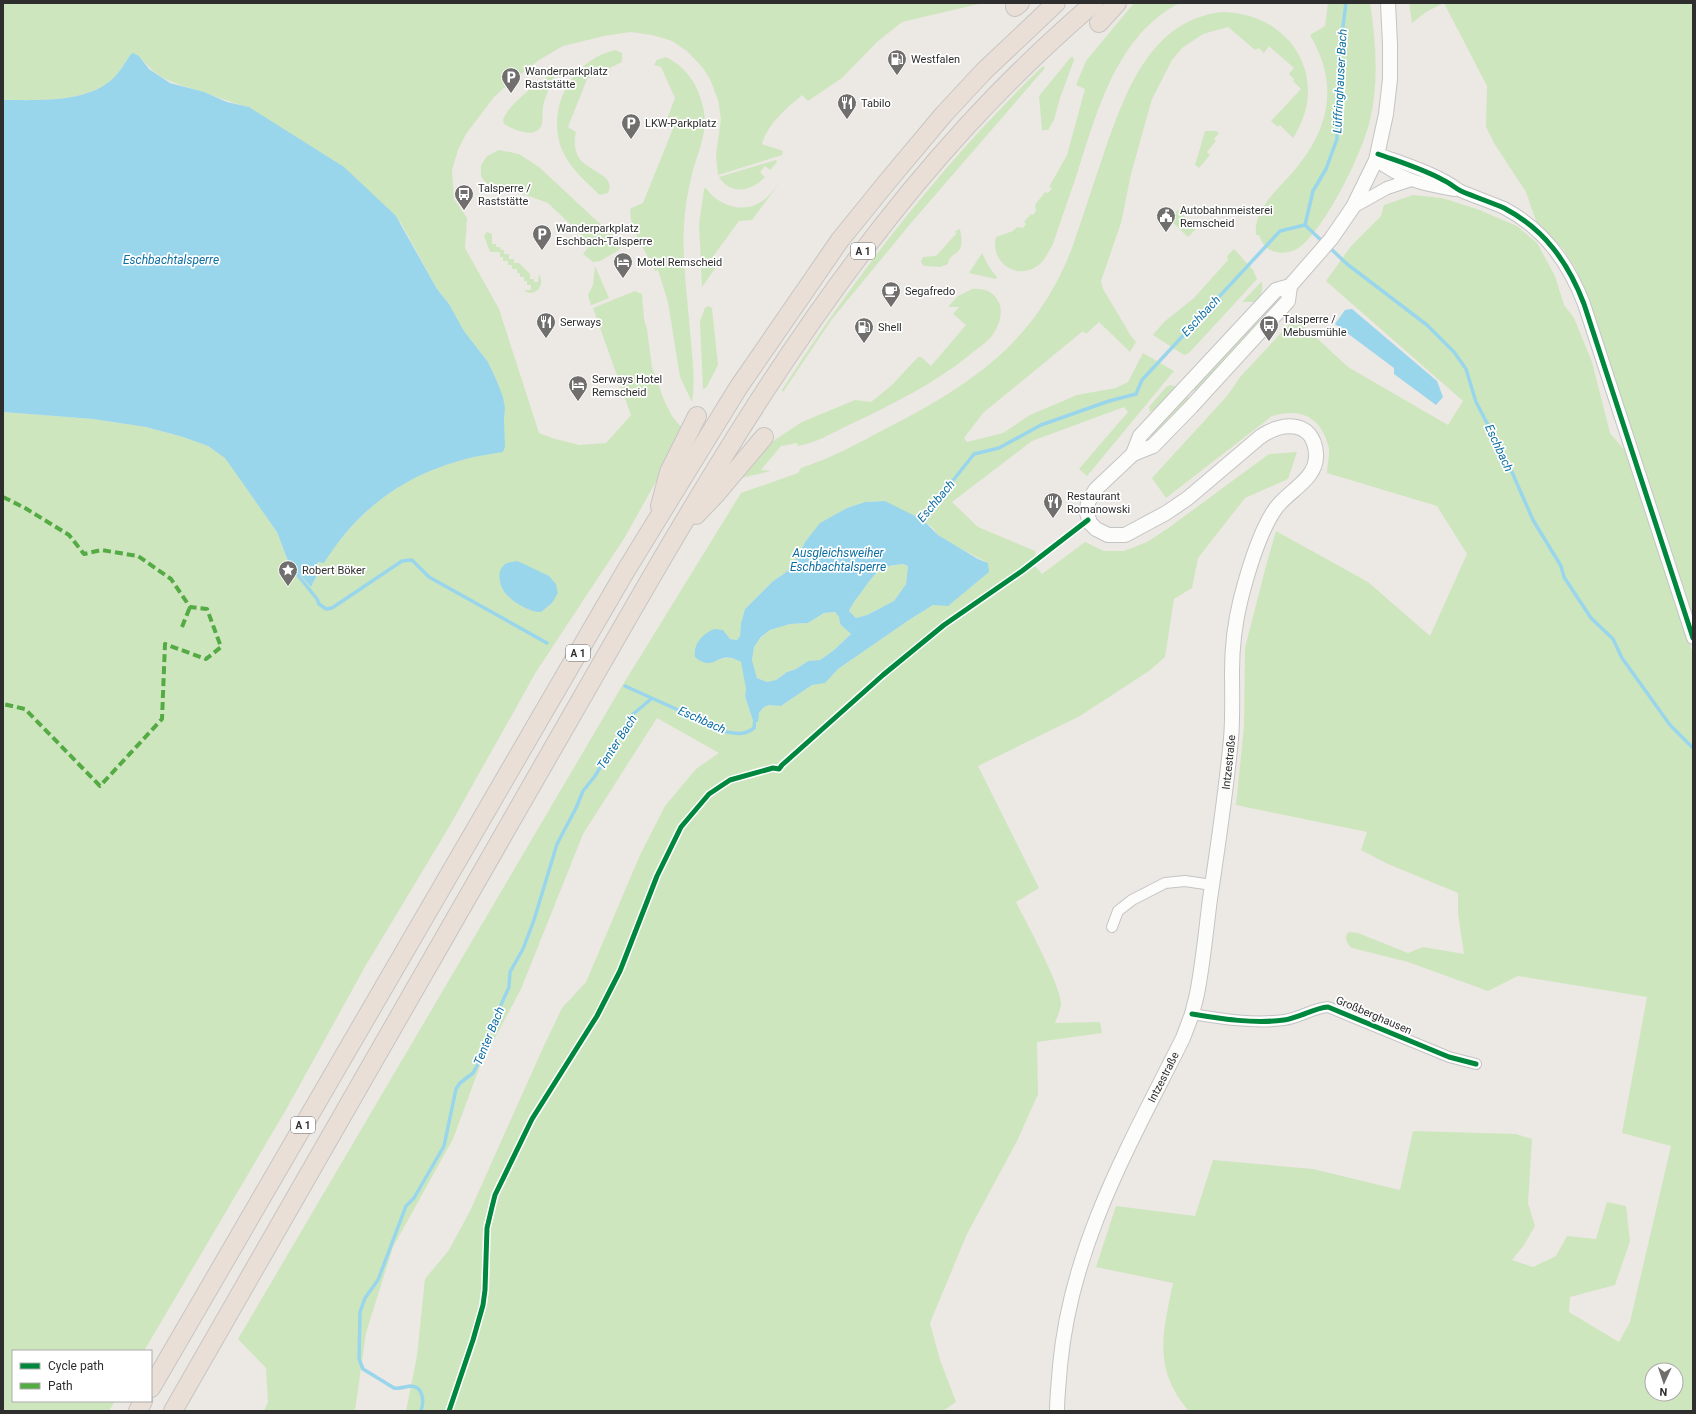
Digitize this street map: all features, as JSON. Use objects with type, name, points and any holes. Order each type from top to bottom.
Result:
[{"type":"highway","name":"A 1","points":[[152,1386],[625,572],[738,388],[840,240],[891,176],[984,71],[1056,3]]},
{"type":"highway","name":"A 1","points":[[173,1411],[479,875],[709,479],[759,400],[859,256],[964,128],[1059,34],[1094,3]]},
{"type":"highway","points":[[1099,23],[1118,3]]},
{"type":"highway","points":[[654,526],[669,472],[697,416]]},
{"type":"highway","points":[[677,534],[716,494],[764,437]]},
{"type":"highway","points":[[138,1411],[143,1402]]},
{"type":"main road","points":[[1354,207],[1377,157],[1386,114],[1390,79],[1388,3]]},
{"type":"main road","name":"Intzestraße","points":[[1057,1411],[1058,1384],[1064,1329],[1070,1297],[1082,1258],[1117,1168],[1182,1038],[1192,1014],[1199,983],[1231,738],[1233,654],[1241,600],[1253,559],[1269,521],[1276,508],[1303,483],[1312,470],[1316,457],[1315,448],[1311,438],[1301,428],[1282,426],[1271,430],[1188,498],[1134,532],[1125,535],[1114,536],[1100,532],[1088,520],[1086,509],[1091,496],[1133,454],[1140,436],[1276,290],[1290,286],[1331,239],[1354,207]]},
{"type":"street","points":[[1377,157],[1392,172],[1411,180],[1460,190]]},
{"type":"street","points":[[1377,157],[1443,179],[1460,190],[1503,208],[1524,220],[1548,241],[1574,279],[1591,326],[1693,638]]},
{"type":"street","points":[[1354,207],[1387,188],[1411,180]]},
{"type":"street","points":[[1112,926],[1118,911],[1132,900],[1165,883],[1185,881],[1212,885]]},
{"type":"street","name":"Großberghausen","points":[[1192,1014],[1233,1020],[1284,1020],[1295,1018],[1321,1007],[1328,1007],[1449,1058],[1476,1064]]},
{"type":"green space","points":[[3,3],[983,3],[902,22],[877,42],[842,78],[808,101],[802,95],[778,117],[769,129],[762,144],[783,151],[782,155],[718,175],[716,155],[721,119],[718,100],[710,79],[703,68],[687,51],[672,41],[652,35],[630,32],[604,36],[563,46],[539,60],[506,86],[494,97],[466,134],[458,150],[452,170],[454,199],[467,218],[465,248],[499,309],[539,433],[579,445],[606,443],[631,415],[593,308],[635,291],[642,294],[644,319],[647,329],[652,367],[664,400],[672,416],[681,427],[681,437],[625,537],[536,672],[449,827],[366,965],[287,1108],[145,1350],[12,1350],[12,1402],[114,1402],[109,1411],[3,1411],[3,412],[93,419],[146,427],[183,437],[208,446],[225,457],[277,532],[288,561],[311,587],[320,569],[317,567],[318,563],[330,552],[354,524],[382,498],[413,479],[430,471],[448,464],[484,455],[504,420],[505,408],[496,379],[488,362],[464,331],[449,304],[437,289],[401,223],[249,107],[168,80],[154,71],[139,56],[131,54],[121,69],[110,81],[87,93],[59,99],[3,100]]},
{"type":"green space","points":[[1134,3],[1180,3],[1158,17],[1140,34],[1125,54],[1112,77],[1093,125],[1053,244],[1045,258],[1037,266],[1026,271],[1011,269],[1000,260],[996,253],[996,237],[1013,231],[1017,227],[1023,228],[1026,224],[1024,222],[1036,211],[1035,205],[1045,192],[1048,193],[1052,188],[1049,187],[1067,155],[1085,89],[1076,85],[1086,61]]},
{"type":"green space","points":[[1328,3],[1370,3],[1376,62],[1373,106],[1360,151],[1332,206],[1321,223],[1300,247],[1292,251],[1280,253],[1270,250],[1265,246],[1259,235],[1256,235],[1256,226],[1258,217],[1267,201],[1305,157],[1315,141],[1322,124],[1326,107],[1327,90],[1325,72],[1319,54],[1310,35],[1325,26]]},
{"type":"green space","points":[[1409,3],[1444,3],[1426,12],[1412,23]]},
{"type":"green space","points":[[1444,3],[1693,3],[1693,619],[1585,289],[1574,266],[1563,249],[1536,221],[1526,192],[1494,143],[1486,127],[1487,86]]},
{"type":"green space","points":[[1221,12],[1246,15],[1267,23],[1284,36],[1298,52],[1306,72],[1308,93],[1304,115],[1293,138],[1280,125],[1278,127],[1271,121],[1301,89],[1293,81],[1294,79],[1289,74],[1294,68],[1269,46],[1264,53],[1259,48],[1255,50],[1228,27],[1203,34],[1182,48],[1172,60],[1152,99],[1131,174],[1121,223],[1101,281],[1103,289],[1136,342],[1130,352],[1099,322],[1086,334],[1083,331],[983,413],[964,438],[967,442],[1003,433],[1030,415],[1077,395],[1116,388],[1128,382],[1143,353],[1174,371],[1087,476],[1079,469],[1128,412],[1124,407],[1032,441],[952,502],[978,527],[1035,551],[1036,556],[1034,565],[1042,574],[1085,542],[1104,551],[1124,551],[1147,542],[1269,454],[1297,452],[1288,479],[1245,498],[1198,558],[1192,588],[1174,599],[1165,657],[1149,671],[1080,716],[978,766],[1039,888],[1016,902],[1050,970],[1060,997],[1061,1005],[1055,1023],[1100,1022],[1102,1033],[1037,1042],[1038,1094],[1017,1141],[967,1234],[930,1323],[940,1360],[956,1402],[943,1411],[406,1411],[417,1356],[425,1279],[449,1250],[470,1211],[562,1008],[586,982],[640,855],[665,806],[696,769],[719,753],[657,718],[583,834],[521,989],[480,1066],[453,1139],[393,1247],[366,1333],[355,1411],[264,1411],[268,1402],[266,1368],[238,1339],[619,691],[741,493],[798,473],[801,468],[845,450],[947,395],[998,357],[1020,335],[1040,310],[1057,281],[1072,248],[1112,130],[1131,85],[1143,64],[1158,45],[1175,30],[1196,18]],"holes":[[[885,501],[932,527],[938,535],[988,563],[933,605],[838,669],[825,682],[812,685],[781,706],[769,705],[764,707],[753,721],[745,696],[746,689],[742,662],[733,658],[725,658],[711,662],[699,660],[725,634],[730,639],[737,640],[740,636],[741,623],[745,609],[773,581],[785,573],[794,564],[805,542],[820,524],[847,508],[865,502]]]},
{"type":"green space","points":[[615,50],[622,53],[622,62],[587,79],[568,127],[576,132],[575,147],[578,156],[587,166],[605,177],[609,182],[610,187],[608,193],[600,195],[580,176],[567,160],[559,138],[557,121],[559,105],[565,90],[574,76],[585,65],[599,56]]},
{"type":"green space","points":[[666,57],[681,67],[692,80],[702,103],[705,120],[705,128],[689,186],[684,224],[685,268],[693,372],[692,402],[680,377],[668,302],[658,270],[655,271],[638,239],[630,215],[631,208],[643,203],[678,116],[667,119],[675,98],[661,67],[654,65],[657,60]]},
{"type":"green space","points":[[1071,57],[1073,57],[1074,60],[1060,98],[1054,120],[1048,130],[1042,130],[1039,96]]},
{"type":"green space","points":[[1043,66],[1045,68],[911,223],[832,319],[783,392],[782,390],[840,304],[903,220],[971,141]]},
{"type":"green space","points":[[553,73],[556,74],[544,102],[542,124],[539,129],[530,133],[513,129],[504,124],[503,120],[506,114],[517,100]]},
{"type":"green space","points":[[1205,131],[1216,131],[1219,133],[1214,139],[1216,141],[1207,152],[1210,155],[1199,168],[1195,165]]},
{"type":"green space","points":[[499,150],[519,154],[539,167],[597,221],[610,231],[621,245],[619,250],[600,261],[593,262],[583,254],[591,244],[548,203],[526,195],[491,186],[485,182],[481,176],[481,165],[487,156]]},
{"type":"green space","points":[[776,160],[777,162],[770,170],[765,166],[760,172],[765,177],[760,182],[748,188],[735,189],[729,187],[719,177]]},
{"type":"green space","points":[[780,182],[752,220],[739,221],[706,266],[716,267],[702,287],[699,225],[704,189],[706,188],[717,199],[730,206],[746,207],[754,206],[764,200]]},
{"type":"green space","points":[[1413,195],[1442,198],[1477,209],[1517,226],[1537,243],[1555,276],[1564,305],[1574,318],[1592,362],[1610,433],[1626,452],[1693,654],[1693,1411],[1189,1411],[1177,1395],[1169,1380],[1163,1350],[1166,1318],[1173,1283],[1096,1267],[1116,1206],[1195,1216],[1213,1160],[1313,1169],[1400,1190],[1413,1131],[1516,1134],[1532,1139],[1528,1203],[1535,1226],[1524,1245],[1512,1260],[1533,1267],[1556,1256],[1567,1236],[1596,1239],[1607,1202],[1626,1206],[1630,1241],[1615,1285],[1570,1297],[1569,1312],[1619,1342],[1630,1322],[1671,1146],[1622,1133],[1647,997],[1518,976],[1488,991],[1408,962],[1352,948],[1346,940],[1346,936],[1349,932],[1358,933],[1408,953],[1423,947],[1464,954],[1458,914],[1458,893],[1388,864],[1361,850],[1367,832],[1236,805],[1244,726],[1245,648],[1276,531],[1368,582],[1430,636],[1467,554],[1437,506],[1327,473],[1329,452],[1324,435],[1320,427],[1314,421],[1300,414],[1291,413],[1272,416],[1166,498],[1152,478],[1227,396],[1241,376],[1295,318],[1348,367],[1448,425],[1463,401],[1326,281],[1351,246],[1381,216],[1384,205]]},
{"type":"green space","points":[[1178,210],[1197,228],[1188,237],[1169,219]]},
{"type":"green space","points":[[960,229],[962,239],[961,247],[951,257],[948,264],[940,267],[924,266],[921,262],[923,257],[936,256],[957,233],[954,232]]},
{"type":"green space","points":[[487,232],[492,234],[492,244],[496,244],[496,247],[500,247],[501,250],[504,250],[504,254],[509,254],[509,259],[514,259],[514,263],[519,263],[530,274],[530,279],[534,279],[534,282],[538,282],[539,274],[541,282],[538,290],[532,293],[524,290],[531,290],[531,285],[527,285],[527,281],[524,281],[524,277],[520,277],[520,273],[517,273],[517,269],[512,269],[512,265],[508,265],[508,261],[503,261],[503,257],[500,257],[500,252],[490,252],[484,236]]},
{"type":"green space","points":[[1234,249],[1253,270],[1257,279],[1189,353],[1184,355],[1153,335],[1164,322],[1194,298],[1228,260],[1227,256]]},
{"type":"green space","points":[[982,253],[989,267],[997,277],[996,279],[969,273]]},
{"type":"green space","points":[[595,266],[609,298],[591,305],[588,295],[593,285]]},
{"type":"green space","points":[[1261,282],[1261,293],[1256,302],[1242,302]]},
{"type":"green space","points":[[972,289],[984,290],[993,295],[1000,305],[1001,315],[998,325],[991,337],[958,364],[913,393],[824,437],[811,443],[798,446],[797,443],[781,446],[761,470],[771,471],[741,478],[738,477],[767,445],[802,422],[855,400],[871,402],[892,385],[918,357],[921,357],[931,366],[966,325],[953,314],[959,307],[948,307],[958,296]]},
{"type":"green space","points":[[1280,295],[1277,304],[1196,392],[1193,389]]},
{"type":"green space","points":[[708,306],[712,308],[718,365],[706,388],[703,389],[700,321],[705,308]]},
{"type":"green space","points":[[1170,385],[1178,387],[1161,405],[1150,412],[1149,407],[1166,387]]},
{"type":"green space","points":[[1186,396],[1190,399],[1151,437],[1151,435]]},
{"type":"green space","points":[[903,564],[908,566],[906,584],[894,601],[867,615],[856,618],[849,611],[852,604],[875,574],[888,566]]},
{"type":"green space","points":[[835,612],[839,617],[840,624],[851,634],[834,650],[820,660],[808,661],[796,669],[787,672],[776,680],[767,682],[757,678],[752,660],[754,647],[770,630],[790,624],[808,623],[824,613]]},
{"type":"water","name":"Eschbachtalsperre","points":[[133,53],[139,56],[149,69],[170,83],[204,92],[227,102],[249,107],[344,167],[396,216],[437,289],[449,304],[464,331],[488,362],[503,397],[505,408],[505,447],[503,452],[448,464],[400,486],[379,501],[359,519],[341,539],[324,563],[318,562],[317,567],[320,569],[311,587],[288,561],[277,532],[225,458],[208,446],[183,437],[146,427],[93,419],[3,412],[3,100],[59,99],[87,93],[110,81]]},
{"type":"water","points":[[1352,309],[1437,381],[1443,397],[1436,405],[1394,374],[1394,368],[1335,324],[1345,310]]},
{"type":"water","name":"Ausgleichsweiher Eschbachtalsperre","points":[[885,501],[923,520],[938,535],[978,559],[988,563],[989,572],[948,606],[933,605],[838,669],[825,683],[812,685],[781,706],[769,705],[764,707],[759,713],[758,722],[753,721],[745,696],[746,689],[741,662],[727,657],[710,663],[701,661],[695,657],[695,648],[699,640],[714,629],[723,630],[730,639],[737,640],[740,636],[741,623],[745,609],[773,581],[785,573],[794,564],[805,542],[820,523],[847,508],[865,502]],"holes":[[[903,564],[908,566],[906,584],[894,601],[867,615],[856,618],[849,611],[875,574],[888,566]],[[835,612],[839,617],[840,624],[851,634],[834,650],[820,660],[808,661],[796,669],[787,672],[776,680],[767,682],[757,678],[752,660],[754,647],[761,637],[770,630],[790,624],[808,623],[824,613]]]},
{"type":"water","points":[[517,561],[549,576],[556,584],[558,593],[552,603],[541,612],[532,611],[519,605],[505,593],[503,589],[499,575],[503,566],[507,563]]},
{"type":"waterway","name":"Lüffringhauser Bach","points":[[1305,225],[1313,191],[1326,169],[1337,139],[1339,58],[1346,3]]},
{"type":"waterway","name":"Eschbach","points":[[920,522],[974,454],[999,448],[1041,425],[1109,401],[1136,394],[1142,380],[1280,231],[1305,225],[1324,243]]},
{"type":"waterway","name":"Eschbach","points":[[1329,247],[1347,264],[1427,325],[1454,352],[1466,369],[1476,402],[1508,463],[1533,520],[1561,566],[1564,577],[1591,618],[1613,639],[1622,658],[1670,725],[1693,748]]},
{"type":"waterway","name":"Eschbach","points":[[294,565],[293,569],[317,599],[319,604],[326,609],[332,608],[402,561],[412,560],[429,577],[547,643]]},
{"type":"waterway","name":"Eschbach","points":[[625,686],[727,732],[747,732],[754,728],[755,718]]},
{"type":"waterway","name":"Tenter Bach","points":[[421,1411],[423,1399],[418,1389],[410,1386],[394,1388],[363,1369],[359,1359],[360,1312],[365,1298],[378,1280],[406,1206],[414,1198],[444,1146],[456,1089],[460,1083],[473,1073],[479,1062],[488,1034],[509,987],[510,972],[523,949],[534,920],[557,844],[576,808],[583,791],[595,776],[632,715],[651,699]]},
{"type":"marked path","points":[[3,497],[25,508],[69,535],[84,554],[101,550],[138,556],[171,579],[190,607],[207,609],[221,647],[206,659],[165,644],[162,719],[100,786],[25,709],[3,704]]},
{"type":"marked path","points":[[182,627],[190,607]]},
{"type":"cycle path","points":[[1378,154],[1428,172],[1461,191],[1504,208],[1518,216],[1543,237],[1562,261],[1578,289],[1584,304],[1693,638]]},
{"type":"cycle path","points":[[449,1411],[483,1305],[485,1290],[487,1228],[495,1195],[532,1119],[597,1016],[620,971],[657,876],[681,827],[709,794],[730,780],[773,768],[779,769],[883,675],[944,625],[1022,571],[1088,520]]},
{"type":"cycle path","points":[[1192,1014],[1238,1020],[1273,1021],[1290,1019],[1317,1009],[1328,1007],[1449,1057],[1476,1064]]},
{"type":"place","name":"Westfalen","points":[[897,76]]},
{"type":"place","name":"Wanderparkplatz Raststätte","points":[[511,94]]},
{"type":"place","name":"Tabilo","points":[[847,120]]},
{"type":"place","name":"LKW-Parkplatz","points":[[631,140]]},
{"type":"place","name":"Talsperre / Raststätte","points":[[464,211]]},
{"type":"place","name":"Autobahnmeisterei Remscheid","points":[[1166,233]]},
{"type":"place","name":"Wanderparkplatz Eschbach-Talsperre","points":[[542,251]]},
{"type":"place","name":"Motel Remscheid","points":[[623,279]]},
{"type":"place","name":"Segafredo","points":[[891,308]]},
{"type":"place","name":"Serways","points":[[546,339]]},
{"type":"place","name":"Talsperre / Mebusmühle","points":[[1269,342]]},
{"type":"place","name":"Shell","points":[[864,344]]},
{"type":"place","name":"Serways Hotel Remscheid","points":[[578,402]]},
{"type":"place","name":"Restaurant Romanowski","points":[[1053,519]]},
{"type":"place","name":"Robert Böker","points":[[288,587]]}]
